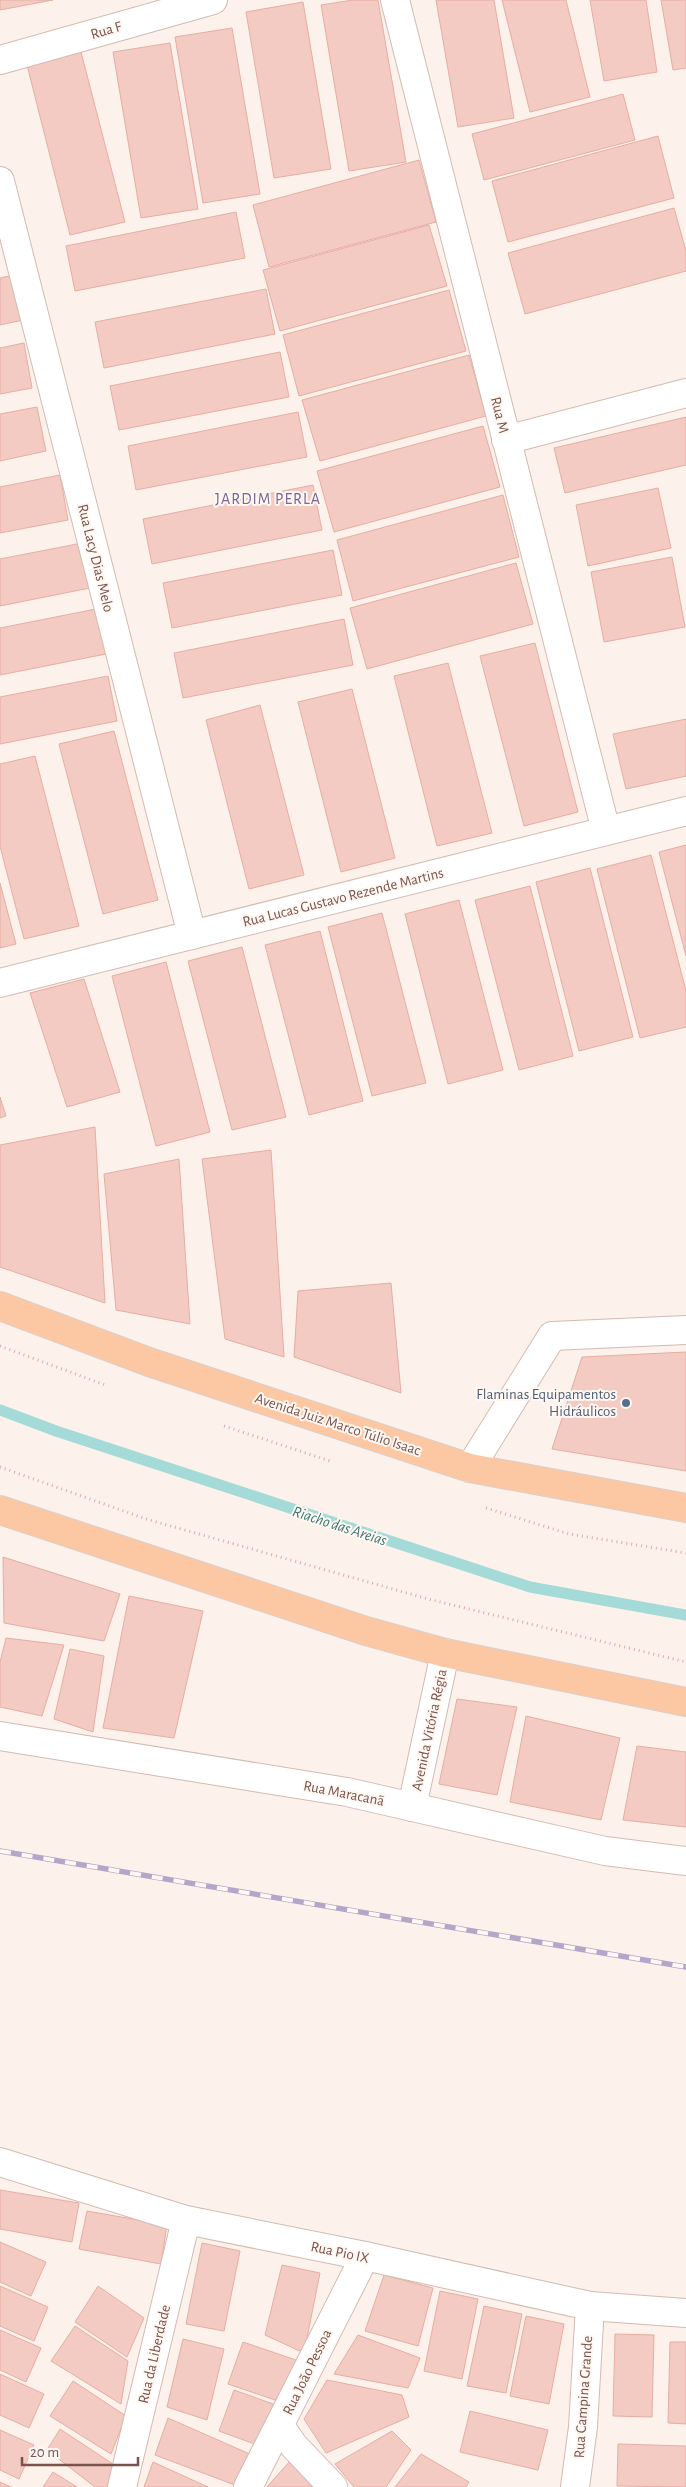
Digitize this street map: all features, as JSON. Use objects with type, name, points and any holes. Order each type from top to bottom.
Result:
[{"type":"main road","name":"Avenida Juiz Marco Túlio Isaac","points":[[0,1306],[149,1362],[470,1468],[686,1508]]},
{"type":"main road","points":[[0,1510],[366,1631],[445,1653],[686,1702]]},
{"type":"street","name":"Rua F","points":[[0,60],[213,0]]},
{"type":"street","name":"Rua M","points":[[395,0],[606,831]]},
{"type":"street","name":"Rua Lacy Dias Melo","points":[[0,180],[192,935]]},
{"type":"street","points":[[506,440],[686,393]]},
{"type":"street","name":"Rua Lucas Gustavo Rezende Martins","points":[[0,983],[686,811]]},
{"type":"street","points":[[470,1468],[552,1336],[686,1330]]},
{"type":"street","name":"Avenida Vitória Régia","points":[[412,1807],[445,1653]]},
{"type":"street","name":"Rua Maracanã","points":[[0,1736],[347,1792],[605,1851],[686,1861]]},
{"type":"street","name":"Rua Pio IX","points":[[0,2162],[186,2220],[365,2256],[590,2306],[686,2313]]},
{"type":"street","name":"Rua da Liberdade","points":[[122,2487],[186,2220]]},
{"type":"street","name":"Rua João Pessoa","points":[[248,2487],[365,2256]]},
{"type":"street","name":"Rua Campina Grande","points":[[575,2487],[583,2427],[590,2306]]},
{"type":"street","points":[[280,2426],[294,2446],[333,2487]]},
{"type":"path","points":[[0,1467],[146,1519],[428,1599],[686,1662]]},
{"type":"building","points":[[0,0],[53,0],[0,10]]},
{"type":"building","points":[[353,0],[378,0],[406,162],[349,171],[321,5]]},
{"type":"building","points":[[436,0],[494,0],[514,118],[458,127]]},
{"type":"building","points":[[502,0],[566,0],[590,97],[530,112]]},
{"type":"building","points":[[590,0],[646,0],[657,72],[604,81]]},
{"type":"building","points":[[661,0],[686,0],[686,68],[673,70]]},
{"type":"building","points":[[303,2],[331,169],[274,178],[246,12]]},
{"type":"building","points":[[232,28],[260,194],[203,203],[175,37]]},
{"type":"building","points":[[170,43],[198,209],[141,218],[113,52]]},
{"type":"building","points":[[81,52],[125,222],[70,235],[27,65]]},
{"type":"building","points":[[623,94],[635,140],[484,180],[472,134]]},
{"type":"building","points":[[658,136],[674,198],[508,242],[492,181]]},
{"type":"building","points":[[419,160],[436,222],[269,267],[253,205]]},
{"type":"building","points":[[674,208],[686,251],[686,271],[525,314],[508,253]]},
{"type":"building","points":[[236,212],[245,258],[75,291],[66,246]]},
{"type":"building","points":[[429,225],[447,286],[280,331],[263,270]]},
{"type":"building","points":[[14,275],[23,320],[0,325],[0,278]]},
{"type":"building","points":[[266,289],[275,334],[104,368],[95,322]]},
{"type":"building","points":[[449,290],[466,351],[299,396],[283,335]]},
{"type":"building","points":[[24,343],[32,388],[0,394],[0,348]]},
{"type":"building","points":[[280,352],[289,397],[119,430],[110,386]]},
{"type":"building","points":[[469,355],[486,416],[320,461],[302,400]]},
{"type":"building","points":[[37,407],[46,451],[0,461],[0,414]]},
{"type":"building","points":[[298,412],[307,457],[136,490],[128,446]]},
{"type":"building","points":[[686,417],[686,465],[565,493],[554,448]]},
{"type":"building","points":[[483,426],[500,487],[334,532],[317,471]]},
{"type":"building","points":[[60,475],[68,520],[0,533],[0,487]]},
{"type":"building","points":[[313,485],[322,530],[152,564],[143,519]]},
{"type":"building","points":[[658,488],[671,548],[588,566],[576,505]]},
{"type":"building","points":[[503,495],[519,557],[353,601],[337,540]]},
{"type":"building","points":[[82,543],[90,588],[0,606],[0,559]]},
{"type":"building","points":[[333,550],[342,595],[172,628],[163,583]]},
{"type":"building","points":[[672,557],[685,627],[604,642],[591,572]]},
{"type":"building","points":[[516,563],[533,624],[367,669],[350,608]]},
{"type":"building","points":[[101,608],[111,653],[0,675],[0,628]]},
{"type":"building","points":[[344,619],[353,665],[183,698],[174,653]]},
{"type":"building","points":[[535,643],[578,812],[524,826],[480,656]]},
{"type":"building","points":[[448,663],[492,833],[437,846],[394,676]]},
{"type":"building","points":[[108,676],[117,721],[0,744],[0,697]]},
{"type":"building","points":[[352,689],[395,858],[341,872],[298,702]]},
{"type":"building","points":[[260,705],[304,875],[249,889],[206,720]]},
{"type":"building","points":[[686,719],[686,776],[626,789],[613,734]]},
{"type":"building","points":[[114,731],[158,900],[103,914],[59,744]]},
{"type":"building","points":[[35,756],[79,926],[24,939],[0,846],[0,764]]},
{"type":"building","points":[[686,845],[686,956],[659,852]]},
{"type":"building","points":[[651,855],[686,991],[686,1027],[640,1038],[597,869]]},
{"type":"building","points":[[590,868],[633,1037],[579,1051],[536,882]]},
{"type":"building","points":[[0,883],[16,944],[0,948]]},
{"type":"building","points":[[530,886],[573,1056],[519,1070],[475,900]]},
{"type":"building","points":[[459,900],[503,1070],[448,1084],[405,914]]},
{"type":"building","points":[[382,913],[426,1083],[372,1096],[328,927]]},
{"type":"building","points":[[320,931],[363,1101],[309,1115],[265,945]]},
{"type":"building","points":[[242,947],[286,1117],[232,1130],[188,961]]},
{"type":"building","points":[[166,962],[210,1132],[156,1146],[112,976]]},
{"type":"building","points":[[84,979],[120,1092],[67,1107],[30,993]]},
{"type":"building","points":[[0,1097],[6,1116],[0,1118]]},
{"type":"building","points":[[95,1127],[105,1303],[0,1267],[0,1145]]},
{"type":"building","points":[[271,1150],[284,1357],[225,1339],[202,1159]]},
{"type":"building","points":[[179,1159],[190,1324],[116,1310],[104,1174]]},
{"type":"building","points":[[391,1283],[401,1393],[294,1357],[298,1291]]},
{"type":"building","name":"Flaminas Equipamentos Hidráulicos","points":[[686,1352],[686,1471],[552,1449],[582,1357]]},
{"type":"building","points":[[3,1557],[120,1594],[104,1641],[4,1623]]},
{"type":"building","points":[[129,1596],[203,1611],[174,1738],[103,1728]]},
{"type":"building","points":[[6,1638],[64,1645],[42,1716],[0,1707],[0,1662]]},
{"type":"building","points":[[70,1649],[104,1656],[93,1732],[54,1719]]},
{"type":"building","points":[[457,1699],[517,1707],[497,1795],[439,1784]]},
{"type":"building","points":[[526,1716],[620,1738],[601,1820],[510,1802]]},
{"type":"building","points":[[637,1746],[686,1752],[686,1827],[623,1820]]},
{"type":"building","points":[[0,2190],[79,2203],[72,2242],[0,2229]]},
{"type":"building","points":[[87,2211],[167,2225],[161,2264],[79,2249]]},
{"type":"building","points":[[0,2242],[46,2262],[31,2296],[0,2282]]},
{"type":"building","points":[[202,2243],[240,2251],[224,2331],[186,2324]]},
{"type":"building","points":[[282,2265],[320,2273],[304,2353],[265,2335]]},
{"type":"building","points":[[384,2275],[433,2288],[418,2346],[365,2331]]},
{"type":"building","points":[[0,2286],[48,2307],[34,2341],[0,2326]]},
{"type":"building","points":[[98,2286],[144,2318],[127,2357],[75,2322]]},
{"type":"building","points":[[440,2291],[478,2299],[462,2379],[424,2371]]},
{"type":"building","points":[[484,2306],[522,2314],[506,2393],[467,2386]]},
{"type":"building","points":[[526,2316],[564,2324],[549,2404],[510,2396]]},
{"type":"building","points":[[75,2326],[128,2361],[121,2404],[51,2361]]},
{"type":"building","points":[[0,2330],[41,2348],[26,2382],[0,2370]]},
{"type":"building","points":[[615,2334],[654,2335],[652,2417],[613,2416]]},
{"type":"building","points":[[358,2335],[420,2358],[408,2388],[334,2374]]},
{"type":"building","points":[[183,2339],[224,2349],[207,2420],[167,2407]]},
{"type":"building","points":[[243,2342],[296,2360],[281,2402],[228,2384]]},
{"type":"building","points":[[670,2342],[686,2342],[686,2424],[668,2423]]},
{"type":"building","points":[[0,2374],[44,2394],[29,2428],[0,2415]]},
{"type":"building","points":[[327,2380],[402,2395],[409,2417],[326,2453],[304,2419]]},
{"type":"building","points":[[73,2381],[126,2416],[111,2454],[50,2416]]},
{"type":"building","points":[[234,2390],[276,2405],[260,2446],[219,2431]]},
{"type":"building","points":[[470,2411],[548,2430],[538,2470],[460,2452]]},
{"type":"building","points":[[168,2418],[252,2455],[235,2485],[155,2455]]},
{"type":"building","points":[[60,2429],[113,2464],[108,2487],[95,2487],[47,2450]]},
{"type":"building","points":[[0,2430],[34,2445],[19,2479],[0,2470]]},
{"type":"building","points":[[392,2431],[411,2450],[386,2487],[354,2487],[335,2464]]},
{"type":"building","points":[[618,2444],[686,2446],[686,2487],[617,2486]]},
{"type":"building","points":[[421,2454],[469,2482],[466,2487],[395,2487]]},
{"type":"building","points":[[290,2461],[319,2487],[267,2487]]},
{"type":"building","points":[[153,2462],[208,2487],[144,2487]]},
{"type":"building","points":[[53,2472],[77,2487],[43,2487]]},
{"type":"building","points":[[0,2482],[11,2487],[0,2487]]},
{"type":"waterway","name":"Riacho das Areias","points":[[0,1410],[56,1431],[530,1587],[686,1615]]},
{"type":"railway","points":[[0,1851],[686,1967]]},
{"type":"place","name":"Flaminas Equipamentos Hidráulicos","points":[[626,1403]]},
{"type":"district","name":"JARDIM PERLA","points":[[268,498]]}]
